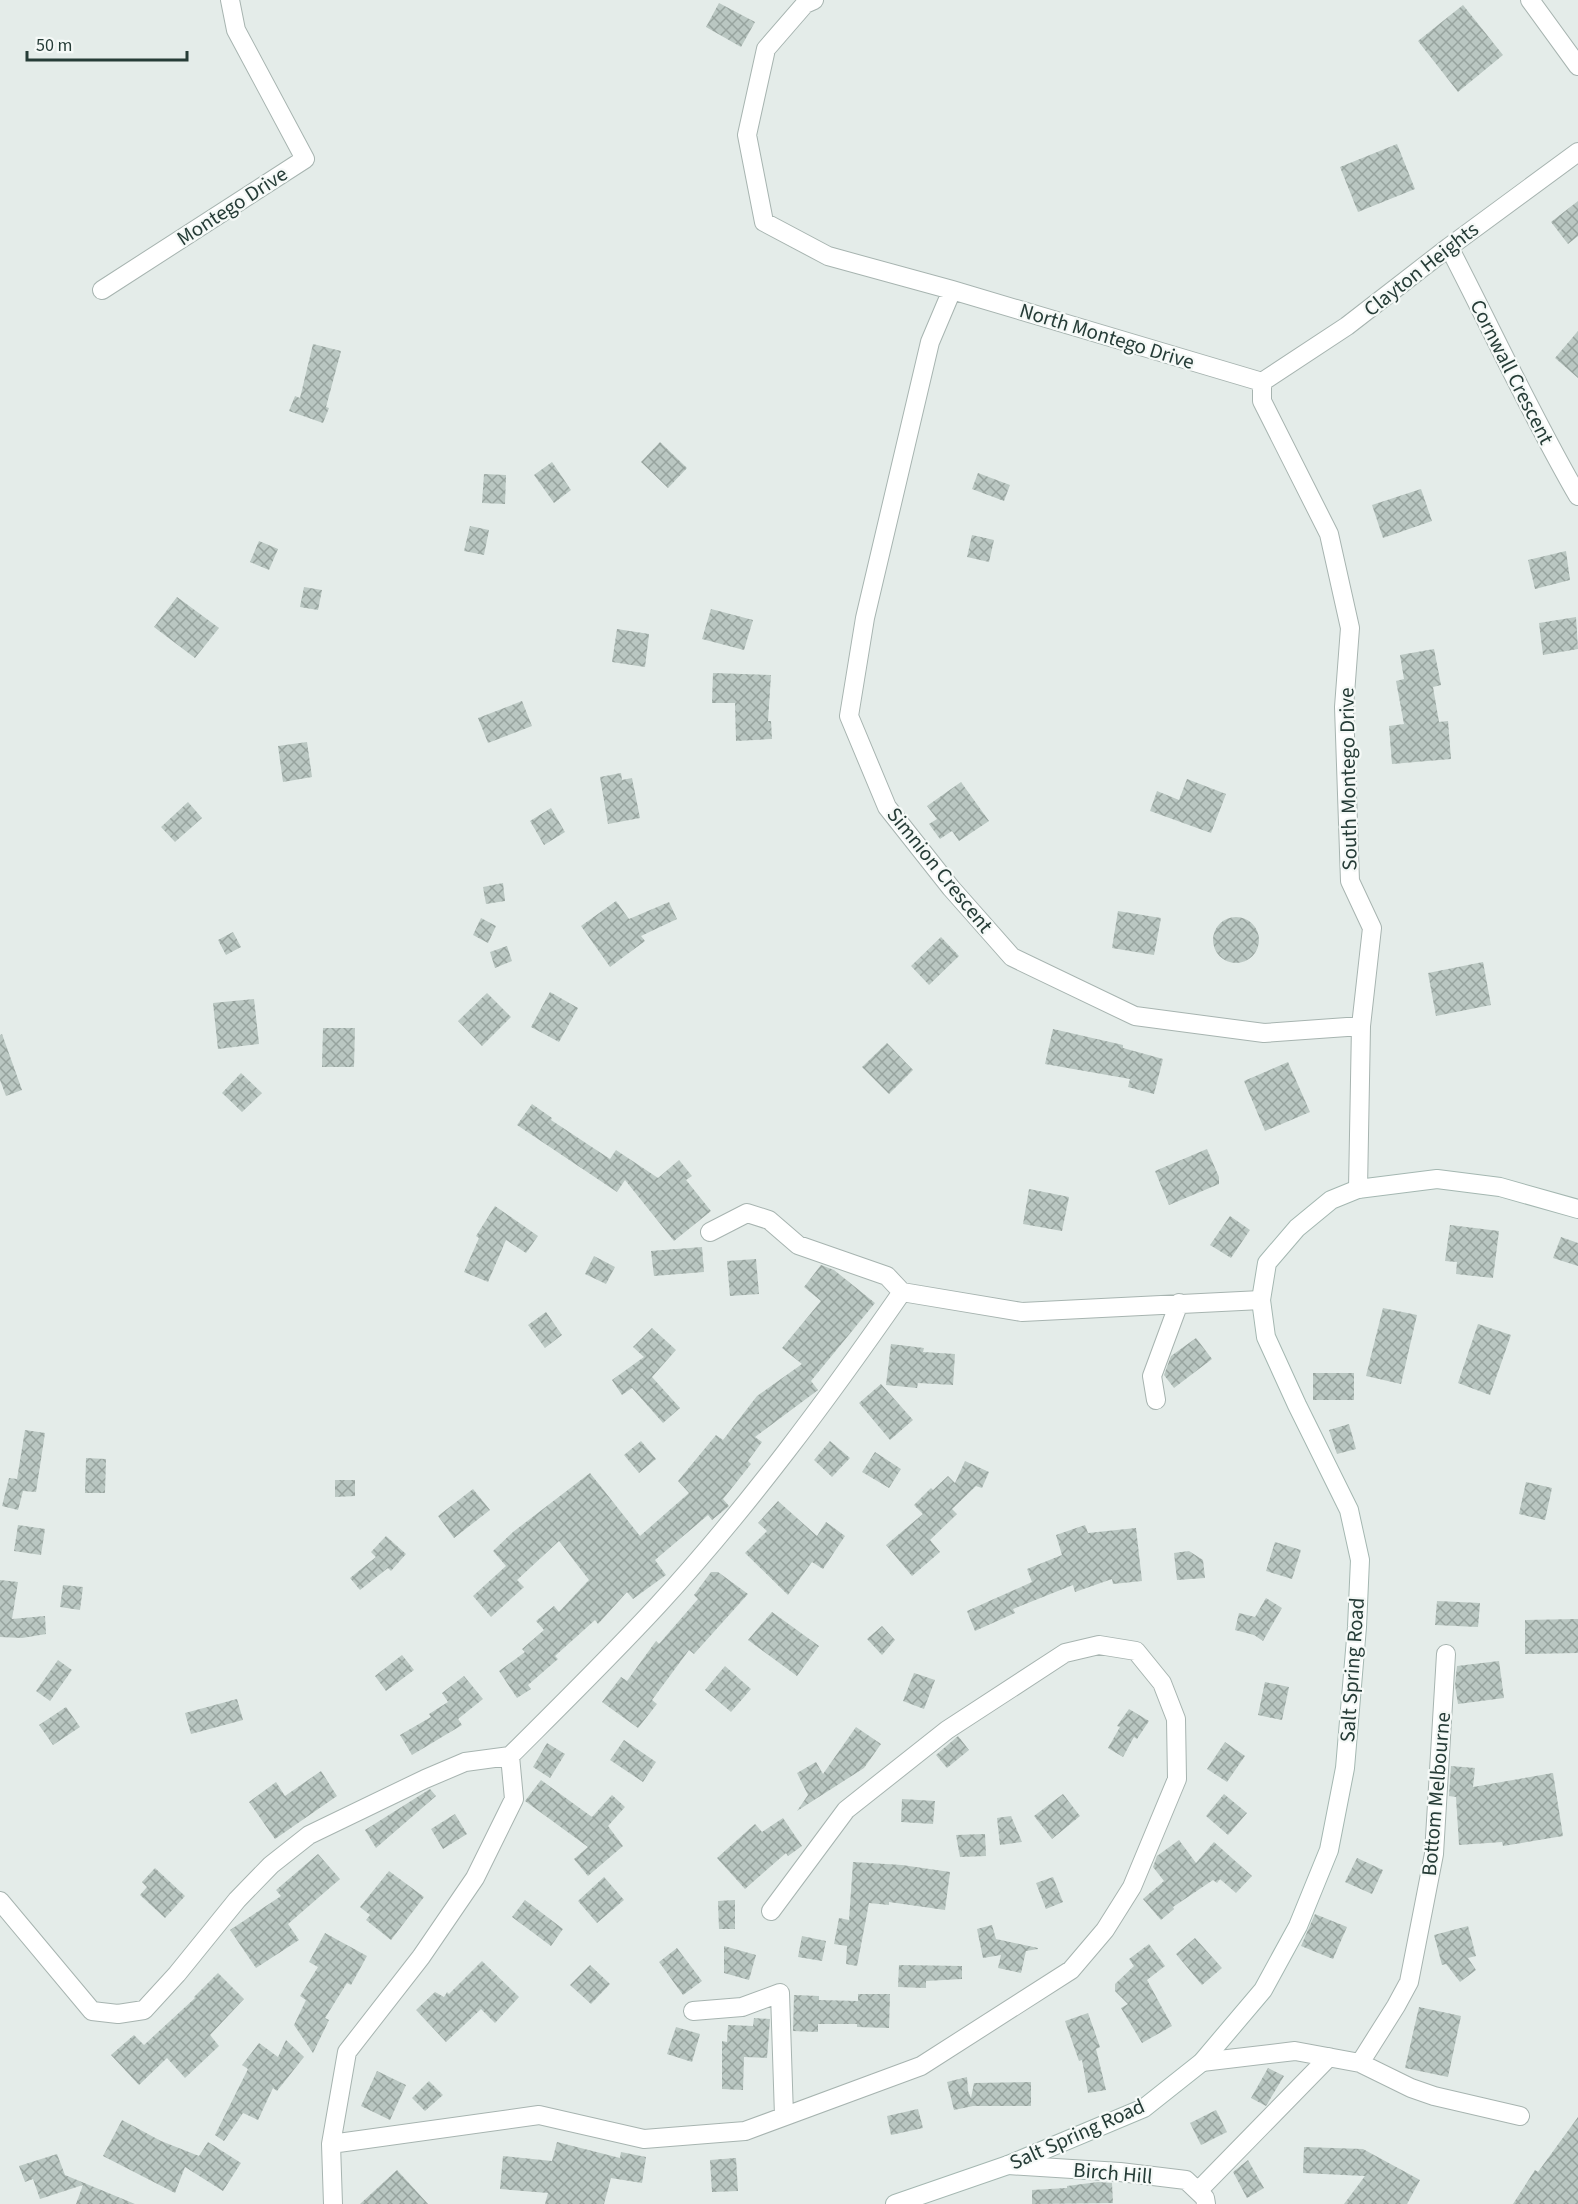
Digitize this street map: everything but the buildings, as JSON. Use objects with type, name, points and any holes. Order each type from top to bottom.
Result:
[{"type":"street","name":"Montego Drive","points":[[102,290],[305,159],[236,30],[230,0]]},
{"type":"street","points":[[814,0],[805,4],[766,49],[747,135],[764,222],[828,256],[952,290]]},
{"type":"street","points":[[1530,0],[1578,66]]},
{"type":"street","name":"Clayton Heights","points":[[1262,382],[1347,326],[1578,152]]},
{"type":"street","name":"Cornwall Crescent","points":[[1449,247],[1541,432],[1578,496]]},
{"type":"street","name":"North Montego Drive","points":[[952,290],[1262,382]]},
{"type":"street","name":"Simnion Crescent","points":[[952,290],[930,342],[865,618],[849,716],[887,807],[951,888],[1012,957],[1135,1016],[1264,1033],[1361,1026]]},
{"type":"street","name":"South Montego Drive","points":[[1262,382],[1262,401],[1329,534],[1350,628],[1344,707],[1350,881],[1372,928],[1361,1026],[1358,1189]]},
{"type":"street","name":"Salt Spring Road","points":[[895,2204],[1008,2166],[1144,2108],[1202,2062],[1263,1990],[1298,1926],[1329,1850],[1345,1768],[1357,1627],[1360,1560],[1349,1510],[1266,1337],[1261,1300],[1267,1263],[1297,1228],[1331,1200],[1358,1189],[1437,1179],[1500,1187],[1578,1209]]},
{"type":"street","points":[[710,1232],[747,1213],[769,1220],[798,1245],[886,1276],[902,1292],[1022,1312],[1261,1300]]},
{"type":"street","points":[[0,1901],[92,2011],[118,2014],[144,2010],[244,1893],[271,1865],[309,1835],[465,1762],[510,1756],[659,1604],[728,1523],[803,1428],[902,1292]]},
{"type":"street","points":[[1156,1400],[1152,1376],[1179,1303]]},
{"type":"street","points":[[331,2144],[539,2115],[644,2139],[745,2131],[921,2066],[1071,1970],[1105,1930],[1132,1887],[1177,1779],[1176,1719],[1162,1683],[1136,1651],[1099,1645],[1065,1653],[947,1730],[846,1810],[771,1911]]},
{"type":"street","name":"Bottom Melbourne","points":[[1360,2063],[1409,1982],[1434,1854],[1446,1654]]},
{"type":"street","points":[[333,2204],[331,2144],[347,2052],[421,1957],[475,1878],[514,1799],[510,1756]]},
{"type":"street","points":[[693,2011],[742,2007],[780,1993],[784,2116]]},
{"type":"street","points":[[1202,2062],[1295,2051],[1360,2063],[1411,2088],[1434,2096],[1520,2116]]},
{"type":"street","points":[[1202,2197],[1329,2057]]},
{"type":"street","name":"Birch Hill","points":[[1008,2166],[1120,2172],[1186,2180],[1202,2197]]}]
